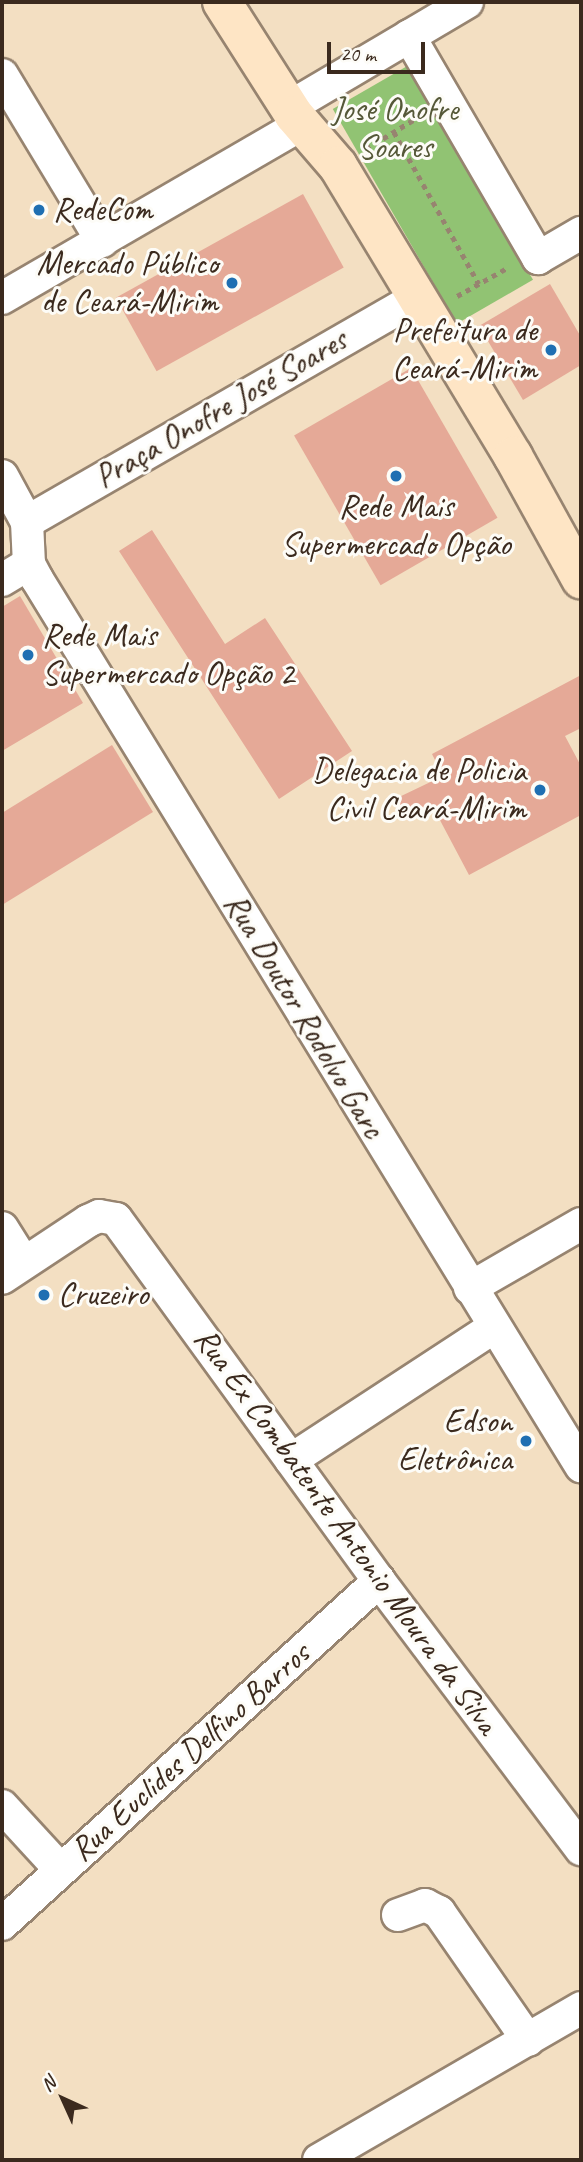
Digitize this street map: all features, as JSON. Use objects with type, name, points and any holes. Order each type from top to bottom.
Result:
[{"type":"main road","points":[[222,2],[295,116],[338,166],[434,298],[513,456],[581,579]]},
{"type":"street","points":[[2,298],[102,241],[295,116],[409,36],[467,2]]},
{"type":"street","points":[[409,36],[538,258],[581,233]]},
{"type":"street","points":[[2,75],[102,241]]},
{"type":"street","name":"Praça Onofre José Soares","points":[[27,522],[434,298]]},
{"type":"street","points":[[2,476],[27,522],[29,564],[2,580]]},
{"type":"street","name":"Rua Doutor Rodolvo Garc","points":[[29,564],[581,1466]]},
{"type":"street","name":"Rua Ex Combatente Antonio Moura da Silva","points":[[13,1271],[88,1221],[108,1215],[126,1229],[379,1581],[581,1849]]},
{"type":"street","points":[[470,1288],[581,1224]]},
{"type":"street","points":[[2,1227],[13,1271]]},
{"type":"street","points":[[291,1460],[494,1327]]},
{"type":"street","name":"Rua Euclides Delfino Barros","points":[[2,1924],[379,1581]]},
{"type":"street","points":[[2,1806],[60,1869]]},
{"type":"street","points":[[398,1915],[425,1905],[439,1912],[528,2040]]},
{"type":"street","points":[[319,2160],[581,2008]]},
{"type":"path","points":[[363,151],[446,100]]},
{"type":"path","points":[[394,132],[479,284]]},
{"type":"path","points":[[434,298],[479,284],[534,253]]},
{"type":"green space","name":"José Onofre Soares","points":[[409,65],[533,280],[457,324],[333,109]]},
{"type":"building","name":"Mercado Público de Ceará-Mirim","points":[[303,194],[344,267],[157,371],[116,298]]},
{"type":"building","points":[[550,284],[581,337],[581,365],[523,400],[479,326]]},
{"type":"building","name":"Rede Mais Supermercado Opção","points":[[411,368],[497,518],[381,585],[294,436]]},
{"type":"building","points":[[152,530],[225,644],[265,618],[352,751],[279,799],[119,551]]},
{"type":"building","name":"Rede Mais Supermercado Opção 2","points":[[20,596],[83,703],[2,751],[2,607]]},
{"type":"building","points":[[581,675],[581,728],[565,736],[581,766],[581,815],[469,875],[433,807],[408,821],[397,798],[443,776],[432,754]]},
{"type":"building","points":[[112,745],[153,812],[2,905],[2,813]]},
{"type":"place","name":"RedeCom","points":[[39,210]]},
{"type":"place","name":"Mercado Público de Ceará-Mirim","points":[[232,283]]},
{"type":"place","name":"Prefeitura de Ceará-Mirim","points":[[551,350]]},
{"type":"place","name":"Rede Mais Supermercado Opção","points":[[396,476]]},
{"type":"place","name":"Rede Mais Supermercado Opção 2","points":[[28,655]]},
{"type":"place","name":"Delegacia de Policia Civil Ceará-Mirim","points":[[540,790]]},
{"type":"place","name":"Cruzeiro","points":[[44,1295]]},
{"type":"place","name":"Edson Eletrônica","points":[[526,1441]]}]
